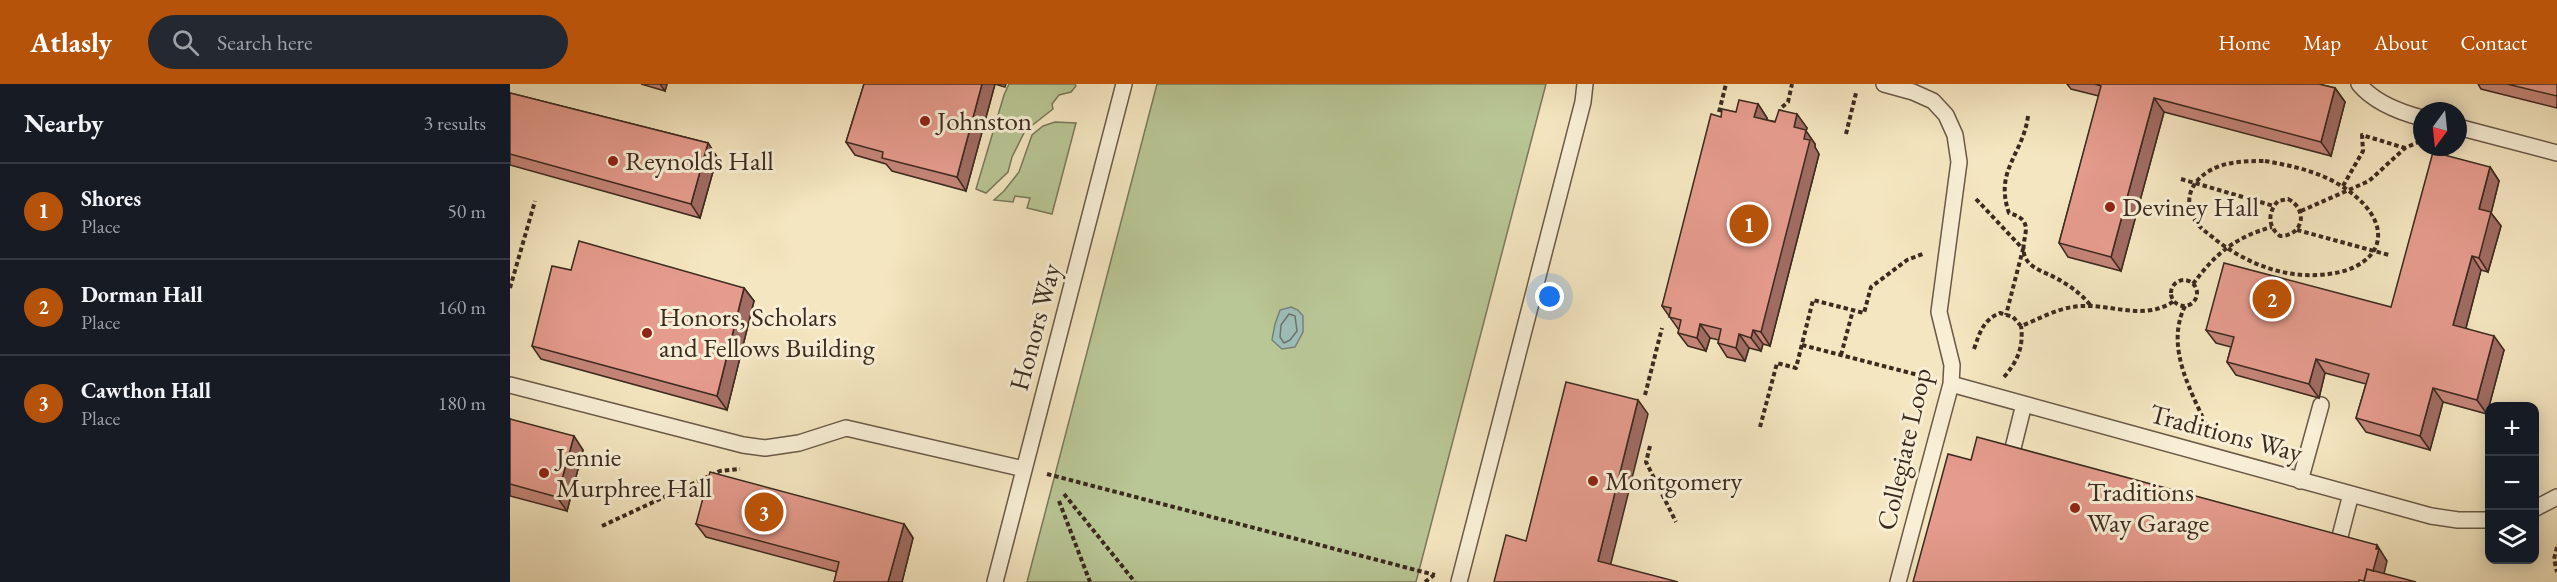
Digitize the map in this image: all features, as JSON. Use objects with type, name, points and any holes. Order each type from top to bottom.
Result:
[{"type":"lane","name":"Honors Way","points":[[995,582],[1124,84]]},
{"type":"lane","points":[[1459,582],[1581,113],[1585,84]]},
{"type":"lane","name":"Collegiate Loop","points":[[1884,84],[1913,92],[1933,101],[1946,115],[1955,135],[1959,162],[1939,312],[1952,365],[1951,384],[1898,582]]},
{"type":"lane","points":[[2358,84],[2366,92],[2401,112],[2413,115]]},
{"type":"lane","points":[[2467,129],[2557,153]]},
{"type":"lane","name":"Traditions Way","points":[[1951,384],[2431,516],[2458,520],[2485,520]]},
{"type":"lane","points":[[510,385],[743,446],[765,448],[799,443],[846,428],[1024,469]]},
{"type":"lane","points":[[2011,456],[2024,404]]},
{"type":"lane","points":[[2301,481],[2321,405]]},
{"type":"lane","points":[[2338,544],[2351,494]]},
{"type":"lane","points":[[2539,507],[2557,497]]},
{"type":"path","points":[[1719,111],[1726,84]]},
{"type":"path","points":[[1779,119],[1781,108],[1788,102],[1792,84]]},
{"type":"path","points":[[1846,134],[1856,93]]},
{"type":"path","points":[[2006,315],[2027,228],[2019,216],[2009,213],[2004,184],[2006,174],[2026,130],[2028,116]]},
{"type":"path","points":[[2343,186],[2363,151],[2362,135],[2405,148]]},
{"type":"path","points":[[2301,212],[2369,181],[2405,148],[2413,145]]},
{"type":"path","points":[[2265,161],[2295,167],[2343,186],[2374,215],[2380,232],[2373,252],[2362,264],[2341,272],[2319,275],[2294,275],[2267,268],[2227,248],[2197,224],[2190,211],[2188,197],[2194,183],[2207,172],[2220,166],[2240,162],[2265,161]]},
{"type":"path","points":[[2181,179],[2274,206]]},
{"type":"path","points":[[1973,195],[2023,249],[2030,263],[2083,295],[2091,306]]},
{"type":"path","points":[[2288,199],[2297,204],[2301,212],[2297,230],[2287,236],[2280,236],[2272,228],[2270,215],[2274,206],[2278,201],[2288,199]]},
{"type":"path","points":[[510,288],[534,201]]},
{"type":"path","points":[[2193,284],[2215,257],[2227,248],[2248,234],[2272,228]]},
{"type":"path","points":[[2297,230],[2389,255]]},
{"type":"path","points":[[1760,427],[1777,363],[1796,368],[1813,300],[1864,313],[1871,287],[1907,260],[1928,252]]},
{"type":"path","points":[[2174,301],[2172,289],[2177,283],[2185,281],[2193,284]]},
{"type":"path","points":[[2174,301],[2184,306],[2192,303],[2196,296],[2193,284]]},
{"type":"path","points":[[2021,326],[2072,307],[2091,306],[2138,312],[2163,309],[2174,301]]},
{"type":"path","points":[[2184,306],[2176,330],[2179,354],[2189,388],[2209,432]]},
{"type":"path","points":[[1841,355],[1853,310]]},
{"type":"path","points":[[1974,349],[1981,330],[1989,318],[2000,313],[2013,318],[2021,326],[2020,352],[2002,378]]},
{"type":"path","points":[[1645,395],[1662,328]]},
{"type":"path","points":[[1802,345],[1930,378]]},
{"type":"path","points":[[1650,446],[1646,462],[1676,522]]},
{"type":"path","points":[[602,526],[720,471],[742,469]]},
{"type":"path","points":[[1024,469],[1435,574],[1425,582]]},
{"type":"path","points":[[1064,494],[1135,582]]},
{"type":"path","points":[[1059,501],[1090,582]]},
{"type":"path","points":[[2557,547],[2554,559],[2557,572]]},
{"type":"green space","points":[[1009,84],[1075,84],[1076,86],[1071,92],[1059,95],[1052,104],[1053,109],[1025,131],[1012,157],[1008,172],[986,193],[976,189]]},
{"type":"green space","points":[[1157,84],[1546,84],[1416,582],[1027,582]]},
{"type":"green space","points":[[1055,122],[1076,123],[1052,214],[1027,208],[1030,198],[1015,196],[1013,202],[994,200],[1019,172],[1032,135],[1043,126]]},
{"type":"water","points":[[1291,307],[1303,316],[1303,332],[1295,347],[1282,349],[1272,340],[1275,324],[1280,310]]},
{"type":"building","name":"Johnston","points":[[864,84],[982,84],[957,177],[882,158],[883,152],[846,142]]},
{"type":"building","name":"Deviney Hall","points":[[2095,84],[2319,84],[2335,88],[2321,142],[2154,98],[2111,257],[2059,243],[2101,86]]},
{"type":"building","points":[[2507,84],[2557,84],[2557,96]]},
{"type":"building","name":"Reynolds Hall","points":[[510,93],[708,143],[691,204],[510,154]]},
{"type":"building","points":[[1739,100],[1758,104],[1754,117],[1775,122],[1779,110],[1797,114],[1794,127],[1806,130],[1804,139],[1810,140],[1761,332],[1753,330],[1751,338],[1739,334],[1736,348],[1718,343],[1721,329],[1700,324],[1697,338],[1678,333],[1681,320],[1669,317],[1671,308],[1662,306],[1711,114],[1721,117],[1722,109],[1736,112]]},
{"type":"building","points":[[2432,156],[2448,156],[2490,167],[2479,209],[2491,212],[2479,258],[2472,256],[2453,325],[2494,336],[2477,400],[2433,388],[2420,436],[2356,418],[2369,374],[2316,359],[2309,384],[2227,362],[2234,337],[2206,330],[2224,263],[2391,307]]},
{"type":"building","name":"Honors, Scholars and Fellows Building","points":[[579,241],[744,288],[717,396],[532,346],[552,266],[571,270]]},
{"type":"building","name":"Montgomery","points":[[1566,382],[1638,400],[1598,561],[1678,582],[1494,582],[1506,535],[1526,541]]},
{"type":"building","name":"Jennie Murphree Hall","points":[[510,419],[574,436],[557,497],[510,484]]},
{"type":"building","name":"Traditions Way Garage","points":[[1977,437],[2377,545],[2376,549],[2379,549],[2373,571],[2367,569],[2364,581],[2359,580],[2359,582],[1913,582],[1948,454],[1971,460]]},
{"type":"building","points":[[710,472],[904,524],[888,582],[834,582],[839,562],[696,524]]},
{"type":"building","points":[[2367,569],[2416,582],[2364,582]]},
{"type":"place","name":"Johnston","points":[[925,121]]},
{"type":"place","name":"Reynolds Hall","points":[[613,161]]},
{"type":"place","name":"Deviney Hall","points":[[2110,207]]},
{"type":"place","name":"Shores","points":[[1749,224]]},
{"type":"place","name":"Dorman Hall","points":[[2272,299]]},
{"type":"place","name":"Honors, Scholars and Fellows Building","points":[[647,333]]},
{"type":"place","name":"Jennie Murphree Hall","points":[[544,473]]},
{"type":"place","name":"Montgomery","points":[[1593,481]]},
{"type":"place","name":"Traditions Way Garage","points":[[2075,508]]},
{"type":"place","name":"Cawthon Hall","points":[[764,512]]}]
